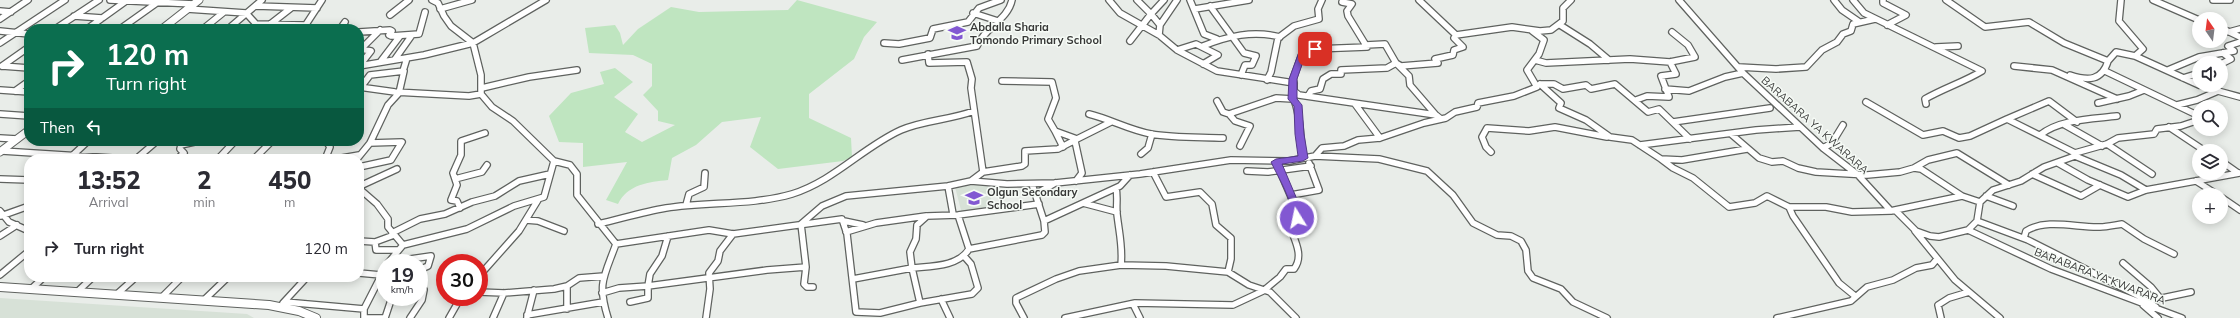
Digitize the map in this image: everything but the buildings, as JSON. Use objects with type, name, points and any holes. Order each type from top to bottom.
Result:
[{"type":"main road","points":[[0,287],[282,304],[316,318]]},
{"type":"street","points":[[0,19],[28,0]]},
{"type":"street","points":[[29,24],[65,0]]},
{"type":"street","points":[[62,24],[99,0]]},
{"type":"street","points":[[110,0],[197,2]]},
{"type":"street","points":[[234,24],[262,0]]},
{"type":"street","points":[[306,24],[322,0]]},
{"type":"street","points":[[390,15],[409,0]]},
{"type":"street","points":[[437,0],[443,17],[454,30],[473,42],[476,59],[480,69],[482,88],[481,94],[492,107],[511,120],[554,161],[570,165],[577,174],[577,196],[598,224],[616,244]]},
{"type":"street","points":[[440,8],[472,0]]},
{"type":"street","points":[[364,65],[380,61],[424,56],[473,42],[546,0]]},
{"type":"street","points":[[884,43],[899,44],[930,38],[933,29],[968,22],[973,13],[980,7],[1001,0]]},
{"type":"street","points":[[902,60],[977,46],[982,36],[1011,6],[1012,0]]},
{"type":"street","points":[[1109,0],[1120,14],[1159,35],[1177,50],[1217,71],[1294,83]]},
{"type":"street","points":[[1137,0],[1160,25]]},
{"type":"street","points":[[1130,42],[1151,14],[1164,0]]},
{"type":"street","points":[[1159,35],[1160,25],[1177,0]]},
{"type":"street","points":[[1190,0],[1204,34],[1217,39]]},
{"type":"street","points":[[1195,9],[1249,0]]},
{"type":"street","points":[[1268,80],[1273,64],[1276,42],[1296,24],[1319,19],[1318,9],[1322,0]]},
{"type":"street","points":[[1343,0],[1342,2],[1352,4],[1347,11],[1348,17],[1366,45]]},
{"type":"street","points":[[1419,0],[1456,35]]},
{"type":"street","points":[[1531,30],[1551,30],[1560,25],[1563,20],[1562,8],[1571,0]]},
{"type":"street","name":"BARABARA YA KWARARA","points":[[1679,0],[1743,73],[1800,127],[1916,231],[1955,280],[2000,318]]},
{"type":"street","points":[[1834,0],[1842,10],[1858,21]]},
{"type":"street","points":[[1853,0],[1864,13],[1936,47],[1982,71],[1964,82],[1941,90],[1926,99],[1926,104]]},
{"type":"street","points":[[1883,0],[1883,3],[1906,16],[1887,25]]},
{"type":"street","points":[[1946,0],[1985,27],[2029,22],[2064,43],[2108,61]]},
{"type":"street","points":[[2121,0],[2119,21],[2143,50],[2135,56]]},
{"type":"street","points":[[2153,0],[2192,17]]},
{"type":"street","points":[[2213,0],[2230,0]]},
{"type":"street","points":[[94,24],[126,1]]},
{"type":"street","points":[[127,24],[158,2]]},
{"type":"street","points":[[168,24],[197,2]]},
{"type":"street","points":[[256,6],[317,8]]},
{"type":"street","points":[[1210,6],[1244,53],[1256,56],[1252,65],[1245,65],[1242,75]]},
{"type":"street","points":[[271,24],[291,8]]},
{"type":"street","points":[[187,9],[246,13],[253,19],[255,24]]},
{"type":"street","points":[[0,11],[11,12]]},
{"type":"street","points":[[209,24],[224,12]]},
{"type":"street","points":[[364,32],[391,30],[390,35],[400,36],[421,33],[425,12]]},
{"type":"street","points":[[973,13],[998,21]]},
{"type":"street","points":[[74,16],[103,18]]},
{"type":"street","points":[[1739,67],[1776,69],[1806,67],[1822,50],[1837,42],[1843,34],[1851,31],[1853,24],[1858,21],[1875,18]]},
{"type":"street","points":[[1560,25],[1590,44],[1609,60]]},
{"type":"street","points":[[0,43],[24,27]]},
{"type":"street","points":[[1456,35],[1505,27],[1525,27],[1531,30],[1544,40],[1535,60],[1527,70],[1531,79],[1561,103],[1560,108],[1586,120],[1610,137]]},
{"type":"street","points":[[2229,32],[2240,29]]},
{"type":"street","points":[[364,46],[380,30]]},
{"type":"street","points":[[0,31],[24,34]]},
{"type":"street","points":[[1535,60],[1546,63],[1609,60],[1654,60],[1670,62],[1692,58],[1695,55],[1686,43],[1672,32]]},
{"type":"street","points":[[2229,32],[2240,37]]},
{"type":"street","points":[[1203,46],[1217,39],[1255,33],[1280,37]]},
{"type":"street","points":[[395,59],[412,35]]},
{"type":"street","points":[[1396,63],[1401,66],[1438,63],[1435,59],[1453,55],[1454,50],[1463,47],[1456,42],[1454,38],[1456,35]]},
{"type":"street","points":[[374,74],[380,61],[400,36]]},
{"type":"street","points":[[2240,42],[2228,46],[2240,54]]},
{"type":"street","points":[[1177,50],[1196,44],[1203,46],[1218,55],[1203,64]]},
{"type":"street","points":[[1293,99],[1293,79],[1302,54],[1311,53],[1315,49],[1364,48],[1367,47],[1366,45],[1385,44],[1396,63],[1408,76],[1410,85],[1441,119]]},
{"type":"street","points":[[1936,47],[1948,45],[1958,46]]},
{"type":"street","points":[[364,50],[371,51],[364,60]]},
{"type":"street","points":[[1,66],[24,51]]},
{"type":"street","points":[[2168,70],[2199,57],[2234,51]]},
{"type":"street","points":[[2014,66],[2054,71],[2090,79],[2105,71],[2111,54],[2114,52],[2135,56],[2192,82]]},
{"type":"street","points":[[2223,53],[2227,56]]},
{"type":"street","points":[[928,54],[929,63],[967,62],[972,79],[970,88],[983,172]]},
{"type":"street","points":[[361,154],[370,143],[388,105],[399,92],[407,58]]},
{"type":"street","points":[[1636,100],[1646,96],[1669,98],[1661,76],[1676,74],[1670,62]]},
{"type":"street","points":[[1308,96],[1311,92],[1320,90],[1323,80],[1331,74],[1341,74],[1341,70],[1387,68],[1396,63]]},
{"type":"street","points":[[1,66],[24,68]]},
{"type":"street","points":[[482,88],[529,77],[577,70]]},
{"type":"street","points":[[364,82],[369,75],[404,71]]},
{"type":"street","points":[[2054,71],[2117,99]]},
{"type":"street","points":[[2105,71],[2192,112]]},
{"type":"street","points":[[1665,88],[1689,91],[1725,77],[1743,73]]},
{"type":"street","points":[[2183,78],[2192,75]]},
{"type":"street","points":[[1002,81],[1052,82],[1056,98],[1048,119],[1063,147]]},
{"type":"street","points":[[1315,156],[1322,148],[1344,146],[1358,140],[1380,138],[1446,118],[1455,112],[1477,107],[1478,103],[1484,100],[1521,94],[1537,87],[1538,84],[1554,84],[1563,89],[1586,85],[1591,90],[1615,84],[1636,100],[1648,112],[1659,109],[1690,139]]},
{"type":"street","points":[[14,92],[24,85]]},
{"type":"street","points":[[364,88],[399,92],[469,96],[481,94]]},
{"type":"street","points":[[0,90],[24,92]]},
{"type":"street","points":[[2098,103],[2117,99],[2144,90]]},
{"type":"street","points":[[1294,91],[1299,95],[1355,104],[1375,104],[1436,115]]},
{"type":"street","points":[[2177,105],[2184,102],[2197,100],[2216,92]]},
{"type":"street","points":[[2222,92],[2240,97]]},
{"type":"street","points":[[1229,114],[1256,104],[1271,102],[1276,98],[1293,99],[1298,105],[1299,134],[1305,158],[1311,166],[1319,190],[1291,194]]},
{"type":"street","points":[[1217,101],[1223,112],[1229,114],[1235,121],[1250,126],[1240,146]]},
{"type":"street","points":[[1866,102],[1923,135],[1943,131],[1959,138],[1970,136],[2049,101],[2058,105],[2061,110],[2077,122]]},
{"type":"street","points":[[1355,104],[1380,138]]},
{"type":"street","points":[[1673,122],[1770,108]]},
{"type":"street","points":[[598,224],[686,206],[739,203],[792,194],[837,173],[880,142],[901,130],[923,123],[955,118],[974,111]]},
{"type":"street","points":[[0,114],[24,116]]},
{"type":"street","points":[[1090,114],[1152,134],[1223,138]]},
{"type":"street","points":[[2040,135],[2047,128],[2090,118],[2117,116]]},
{"type":"street","points":[[2007,119],[2075,154],[2121,175],[2146,190]]},
{"type":"street","points":[[971,181],[983,172],[1022,166],[1025,164],[1025,151],[1027,150],[1063,147],[1111,122]]},
{"type":"street","points":[[1916,231],[1939,237],[1968,230],[1977,221],[1980,202],[1993,190],[2021,181],[2044,167],[2058,163],[2075,154],[2104,145],[2118,138],[2154,134],[2157,129],[2181,126],[2192,122]]},
{"type":"street","points":[[1823,148],[1832,143],[1843,125]]},
{"type":"street","points":[[2065,125],[2104,145],[2152,174]]},
{"type":"street","points":[[1491,152],[1486,147],[1482,137],[1487,128],[1505,128],[1529,131],[1555,127],[1632,140],[1673,168],[1693,178],[1729,207],[1755,203],[1766,196],[1789,207],[1826,207],[1852,212],[1893,210],[1962,196]]},
{"type":"street","points":[[1640,145],[1800,127]]},
{"type":"street","points":[[2169,127],[2194,144]]},
{"type":"street","points":[[1055,131],[1076,140]]},
{"type":"street","points":[[460,208],[457,201],[451,200],[457,185],[453,173],[461,155],[461,141],[485,133]]},
{"type":"street","points":[[1,152],[24,134]]},
{"type":"street","points":[[1141,154],[1148,148],[1152,134]]},
{"type":"street","points":[[1731,134],[1747,149],[1765,161],[1783,161],[1798,168],[1816,172],[1855,175],[1900,172],[1914,168],[1928,160],[1957,153],[1982,170],[2009,185]]},
{"type":"street","points":[[0,138],[17,139]]},
{"type":"street","points":[[1076,140],[1082,173],[1089,180]]},
{"type":"street","points":[[364,166],[391,160],[402,142],[370,143]]},
{"type":"street","points":[[74,154],[83,146]]},
{"type":"street","points":[[142,154],[151,146]]},
{"type":"street","points":[[181,146],[180,150],[184,153],[183,154]]},
{"type":"street","points":[[223,154],[230,146]]},
{"type":"street","points":[[259,154],[267,146]]},
{"type":"street","points":[[1661,159],[1682,160],[1747,149]]},
{"type":"street","points":[[1,152],[25,154]]},
{"type":"street","points":[[801,224],[822,206],[846,196],[948,186],[950,184],[971,181],[978,183],[1055,183],[1153,172],[1231,160],[1276,162],[1315,156],[1379,159],[1416,166],[1427,171],[1453,195],[1473,223],[1497,235],[1511,236],[1521,242],[1526,250],[1528,271],[1533,278],[1561,289],[1568,299],[1607,318]]},
{"type":"street","points":[[375,242],[376,250],[401,248],[467,229],[514,206],[538,200],[546,195],[550,174],[554,167],[554,161]]},
{"type":"street","points":[[1065,318],[1133,304],[1198,304],[1230,306],[1265,289],[1280,277],[1286,269],[1294,269],[1300,260],[1290,227],[1297,218],[1297,214],[1291,194],[1276,162]]},
{"type":"street","points":[[2058,163],[2100,185],[2128,197],[2146,190],[2239,172]]},
{"type":"street","points":[[455,179],[482,172],[487,165]]},
{"type":"street","points":[[1247,171],[1279,170],[1311,166]]},
{"type":"street","points":[[2228,166],[2239,172]]},
{"type":"street","points":[[1914,168],[1921,169],[1962,196],[1980,202]]},
{"type":"street","points":[[364,184],[396,169]]},
{"type":"street","points":[[1153,172],[1166,197],[1200,192],[1214,206],[1214,221],[1216,225],[1231,238],[1231,258],[1228,272]]},
{"type":"street","points":[[686,206],[689,194],[704,187],[705,173]]},
{"type":"street","points":[[1076,181],[1082,173]]},
{"type":"street","points":[[364,241],[375,242],[420,219],[460,208],[472,202],[495,196],[519,181],[550,174]]},
{"type":"street","points":[[2032,174],[2082,196],[2100,185]]},
{"type":"street","points":[[1044,221],[1116,188],[1124,183],[1130,175]]},
{"type":"street","points":[[0,180],[24,180]]},
{"type":"street","points":[[2196,181],[2207,188]]},
{"type":"street","points":[[1036,194],[1055,183]]},
{"type":"street","points":[[853,279],[958,261],[969,249],[1042,235],[1046,230],[1032,184]]},
{"type":"street","points":[[948,186],[955,215],[969,249]]},
{"type":"street","points":[[1116,188],[1118,205],[1116,212],[1123,250],[1121,265]]},
{"type":"street","points":[[364,193],[377,204],[388,219],[388,227],[401,248]]},
{"type":"street","points":[[1986,196],[2012,206]]},
{"type":"street","points":[[488,266],[519,231],[538,200]]},
{"type":"street","points":[[2228,202],[2240,210]]},
{"type":"street","points":[[1083,203],[1116,212]]},
{"type":"street","points":[[846,232],[864,226],[927,216],[955,215],[1039,204]]},
{"type":"street","points":[[1,214],[24,207]]},
{"type":"street","points":[[1789,207],[1839,283],[1855,296]]},
{"type":"street","points":[[1,214],[24,228]]},
{"type":"street","points":[[920,303],[910,252],[916,239],[917,225],[927,216]]},
{"type":"street","points":[[616,244],[709,230],[733,234],[824,220],[839,219],[864,226]]},
{"type":"street","points":[[526,220],[538,221],[564,231]]},
{"type":"street","points":[[844,221],[853,279],[856,312],[861,315],[876,317],[920,303],[976,292],[978,288],[970,264],[964,256]]},
{"type":"street","points":[[1977,221],[2024,238],[2145,303],[2158,318]]},
{"type":"street","points":[[801,224],[806,267],[804,286],[813,287]]},
{"type":"street","points":[[2024,238],[2026,231],[2032,227],[2053,225],[2100,227],[2122,224],[2144,239],[2174,254]]},
{"type":"street","points":[[0,236],[17,225]]},
{"type":"street","name":"BARABARA YA KWARARA","points":[[1968,230],[2035,262],[2182,318]]},
{"type":"street","points":[[706,318],[710,289],[708,279],[710,271],[718,261],[720,251],[733,234]]},
{"type":"street","points":[[630,302],[648,298],[650,274],[662,256],[668,236]]},
{"type":"street","points":[[608,318],[602,302],[602,293],[604,276],[616,244]]},
{"type":"street","points":[[396,254],[401,248]]},
{"type":"street","points":[[0,275],[24,255]]},
{"type":"street","points":[[428,257],[431,256],[428,266]]},
{"type":"street","points":[[1777,318],[1851,301],[1867,287],[1893,280],[1916,268],[1932,265],[1937,259]]},
{"type":"street","points":[[2123,263],[2151,287],[2160,298]]},
{"type":"street","points":[[1024,318],[1016,303],[1016,298],[1072,273],[1121,265],[1222,270],[1249,285],[1265,289],[1275,296],[1296,318]]},
{"type":"street","points":[[602,293],[619,288],[708,279],[767,270],[806,267]]},
{"type":"street","points":[[364,273],[376,275]]},
{"type":"street","points":[[488,292],[504,293],[567,286],[579,278],[604,276]]},
{"type":"street","points":[[31,289],[39,282]]},
{"type":"street","points":[[77,292],[88,282]]},
{"type":"street","points":[[117,294],[130,282]]},
{"type":"street","points":[[162,297],[177,282]]},
{"type":"street","points":[[204,300],[223,282]]},
{"type":"street","points":[[282,304],[302,282]]},
{"type":"street","points":[[376,285],[364,309],[364,318],[385,318],[389,306]]},
{"type":"street","points":[[567,286],[567,309]]},
{"type":"street","points":[[534,290],[527,316],[602,302]]},
{"type":"street","points":[[1941,318],[1938,305],[1949,298],[1969,292]]},
{"type":"street","points":[[2145,303],[2160,298],[2191,292]]},
{"type":"street","points":[[493,318],[504,293]]},
{"type":"street","points":[[941,299],[950,318]]},
{"type":"street","points":[[282,304],[364,309]]},
{"type":"street","points":[[1133,304],[1140,318]]},
{"type":"street","points":[[410,318],[418,306]]},
{"type":"street","points":[[449,318],[456,306]]},
{"type":"shaded area","name":"Olgun Secondary School","points":[[987,184],[994,210],[962,214],[955,187]]},
{"type":"shaded area","points":[[0,298],[247,314],[254,318],[0,318]]},
{"type":"green space","points":[[797,0],[877,22],[864,37],[854,59],[809,94],[809,118],[851,138],[852,157],[843,161],[778,169],[750,147],[761,117],[722,122],[696,145],[672,158],[668,180],[646,183],[633,188],[622,197],[618,204],[606,200],[627,162],[583,167],[583,143],[559,142],[549,116],[571,93],[604,84],[600,72],[615,68],[633,82],[614,97],[638,114],[625,132],[642,142],[675,125],[658,121],[658,111],[643,95],[652,86],[652,64],[633,55],[589,53],[585,28],[615,25],[620,33],[623,45],[638,29],[671,7],[699,12],[788,10]]},
{"type":"place","name":"Abdalla Sharia Tomondo Primary School","points":[[957,33]]},
{"type":"place","name":"Olgun Secondary School","points":[[974,198]]},
{"type":"route","points":[[1297,218],[1297,211],[1293,199],[1276,162],[1303,158],[1299,134],[1297,111],[1298,105],[1293,99],[1294,83],[1292,81],[1302,54],[1314,52],[1315,49]]}]
